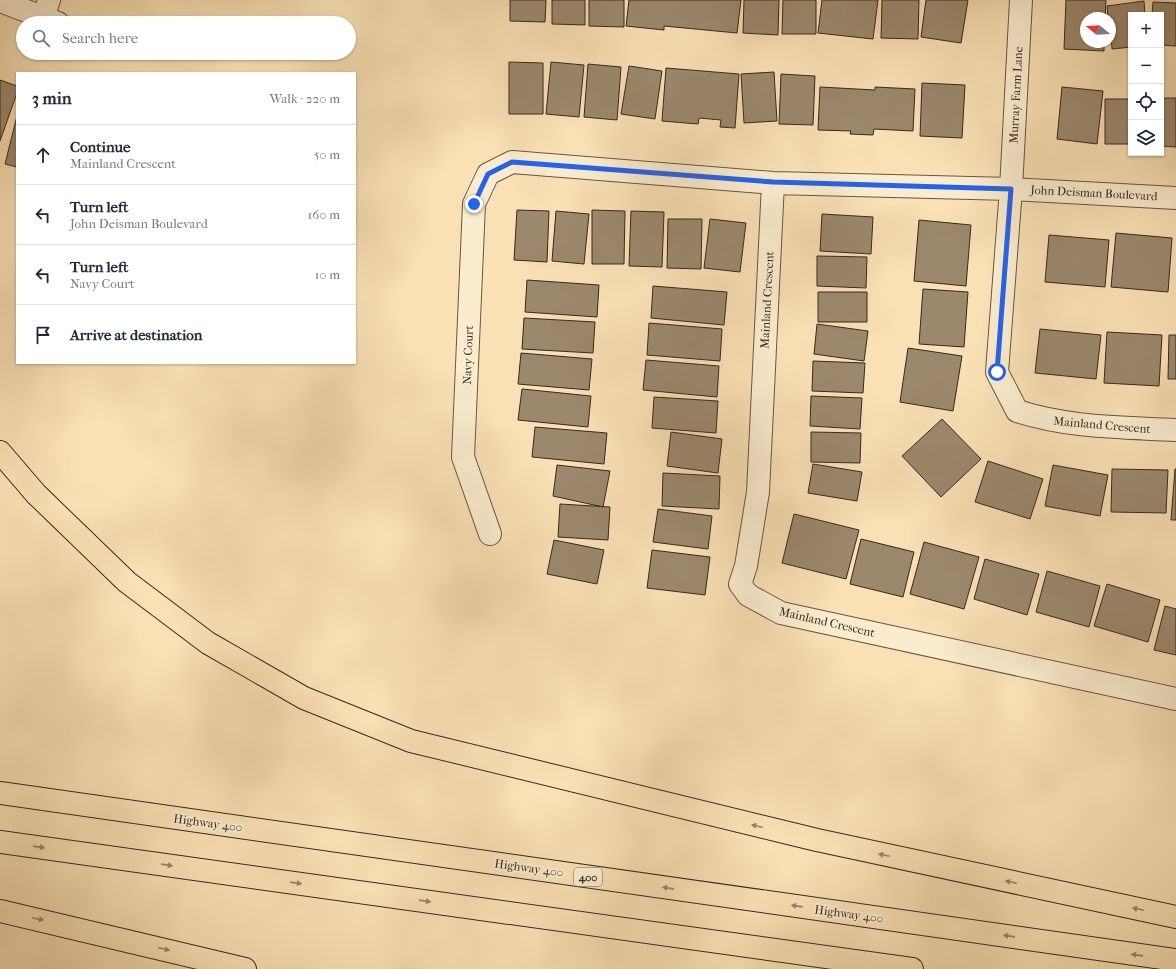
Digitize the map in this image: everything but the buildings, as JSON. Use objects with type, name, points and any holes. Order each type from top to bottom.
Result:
[{"type":"highway","points":[[0,452],[36,494],[127,582],[208,643],[304,698],[404,738],[817,840],[1176,917]]},
{"type":"highway","name":"Highway 400","points":[[0,793],[1176,960]]},
{"type":"highway","points":[[0,842],[912,969]]},
{"type":"highway","points":[[0,910],[245,969]]},
{"type":"street","name":"Murray Farm Lane","points":[[1011,189],[1020,0]]},
{"type":"street","points":[[0,1],[50,14]]},
{"type":"street","name":"John Deisman Boulevard","points":[[488,174],[512,162],[773,182],[1011,189],[1176,198]]},
{"type":"street","name":"Navy Court","points":[[488,174],[474,204],[464,457],[490,534]]},
{"type":"street","name":"Mainland Crescent","points":[[773,182],[758,492],[746,566],[740,584],[748,595],[781,613],[1176,699]]},
{"type":"street","name":"Mainland Crescent","points":[[1011,189],[997,372],[1017,411],[1043,419],[1067,424],[1176,430]]},
{"type":"route","points":[[474,204],[488,174],[512,162],[773,182],[1011,189],[997,372]]}]
